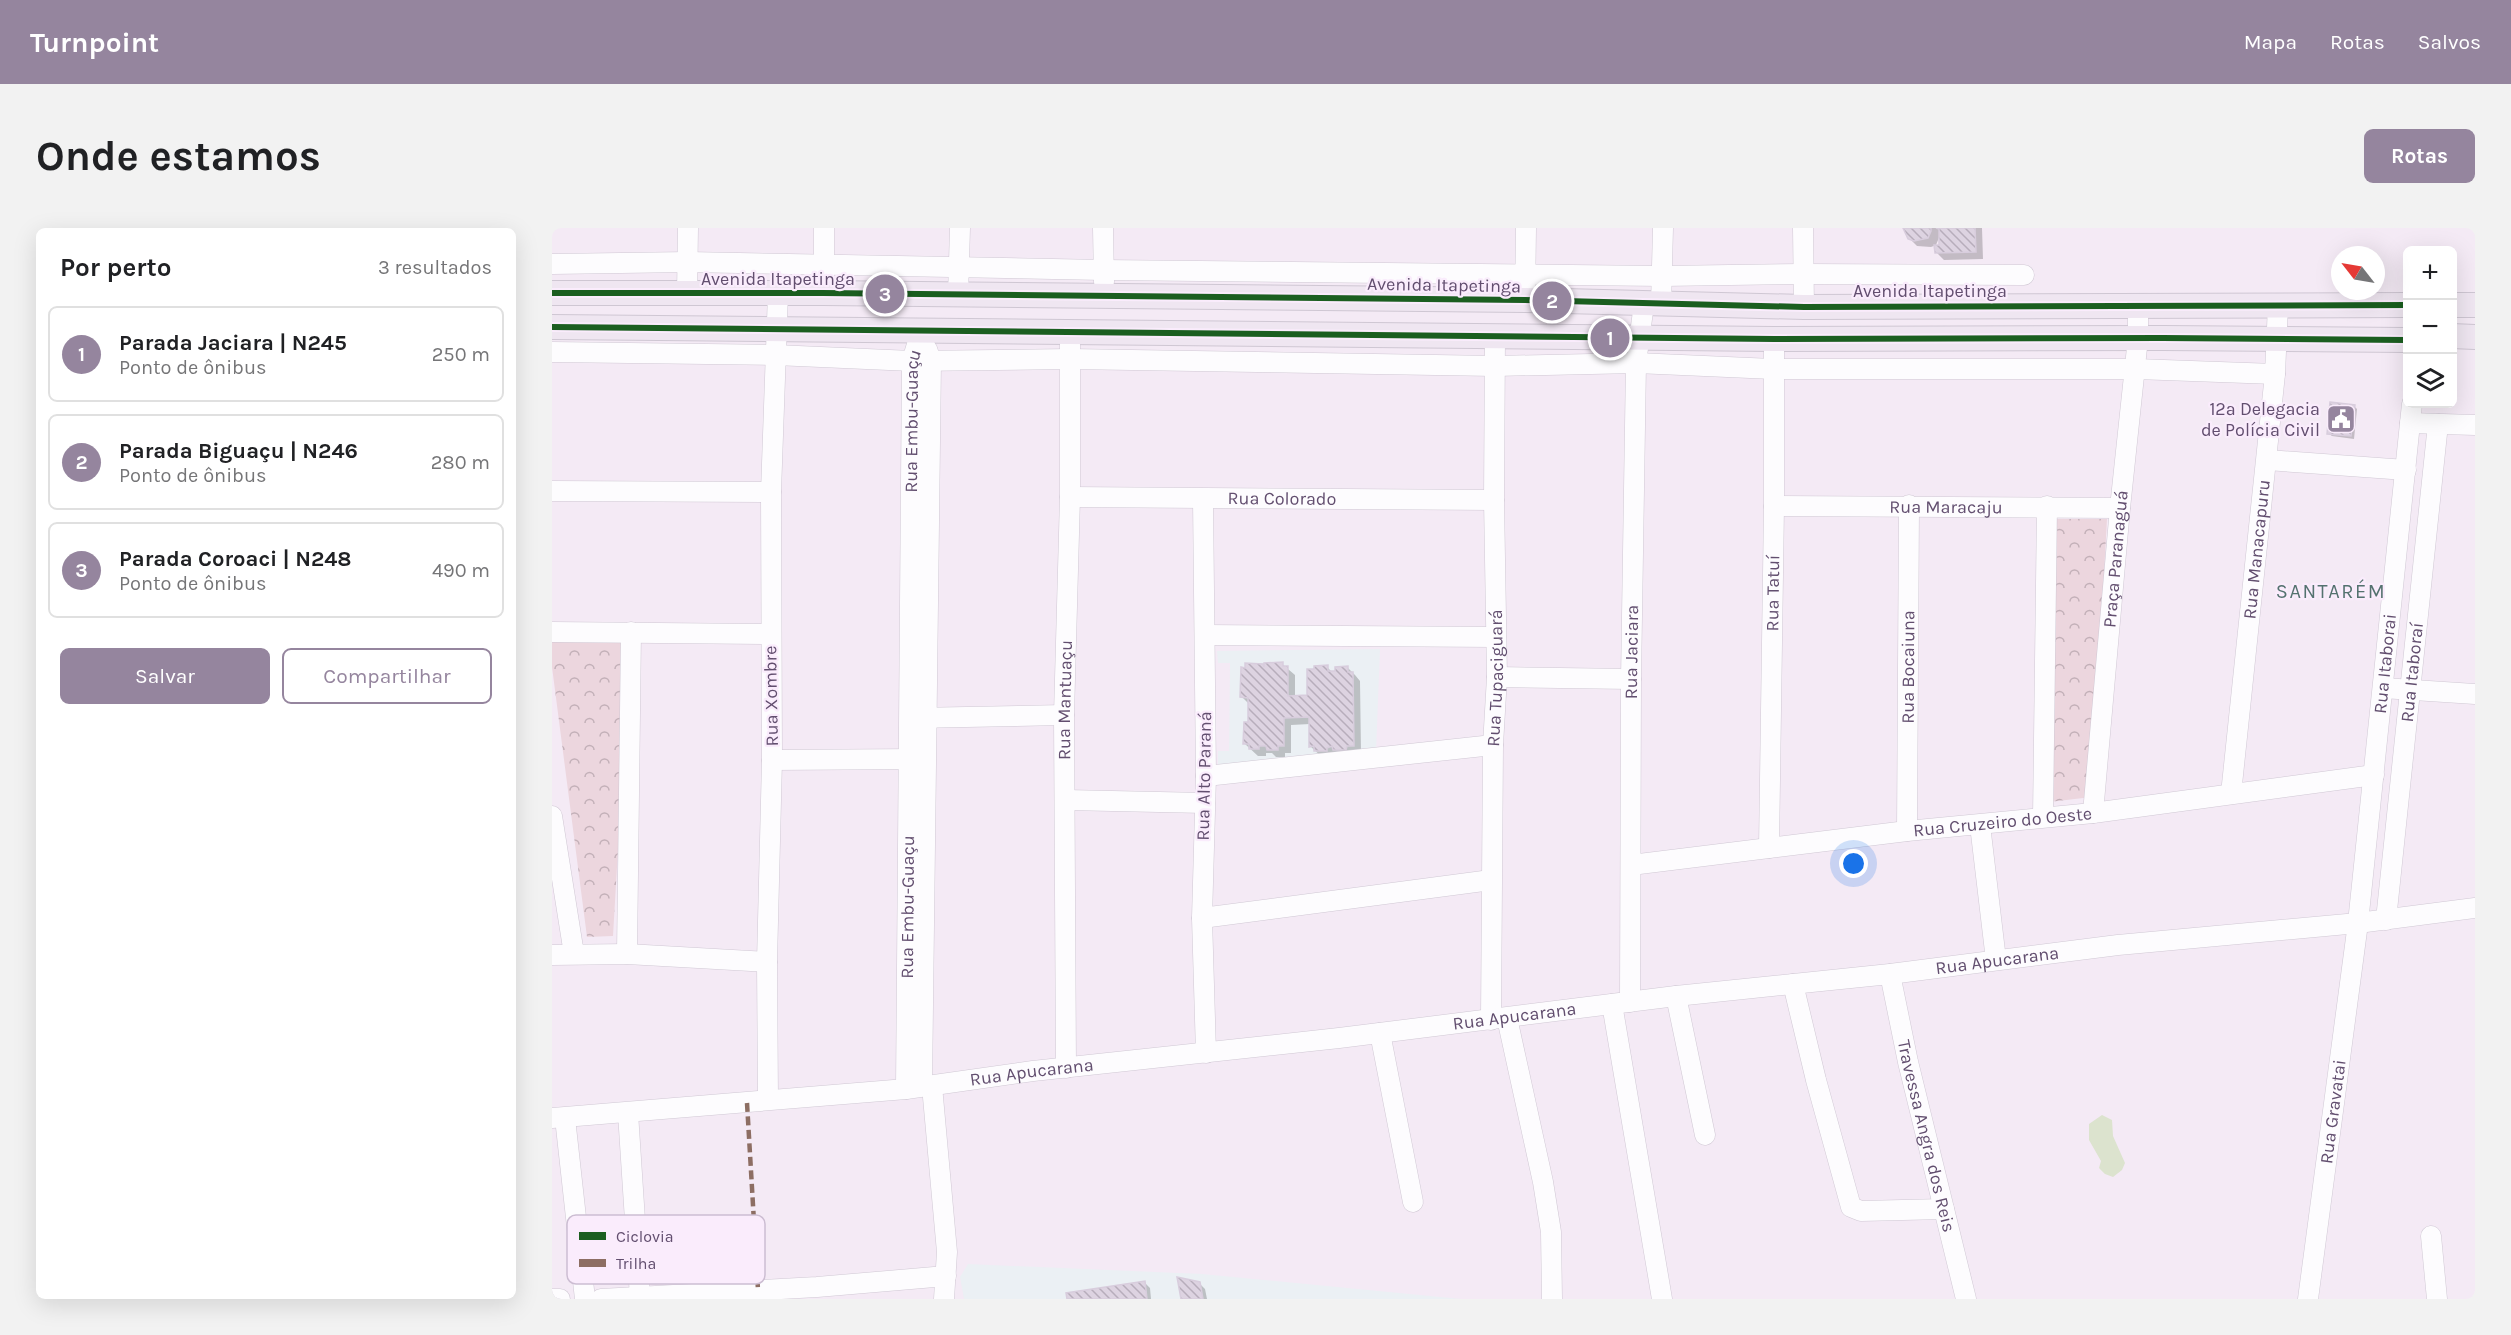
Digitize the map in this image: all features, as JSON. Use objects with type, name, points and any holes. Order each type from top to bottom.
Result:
[{"type":"main road","name":"Avenida Itapetinga","points":[[552,293],[823,293],[1525,300],[1804,308],[2138,305],[2403,306]]},
{"type":"main road","points":[[921,295],[921,331]]},
{"type":"main road","points":[[1217,298],[1218,334]]},
{"type":"main road","points":[[2457,305],[2475,305]]},
{"type":"main road","points":[[2403,312],[2399,322],[2403,336]]},
{"type":"main road","points":[[552,327],[1774,339],[2403,340]]},
{"type":"main road","points":[[2457,336],[2475,337]]},
{"type":"street","points":[[687,294],[688,228]]},
{"type":"street","points":[[823,293],[824,228]]},
{"type":"street","points":[[958,296],[960,228]]},
{"type":"street","points":[[1103,228],[1104,297]]},
{"type":"street","points":[[1525,300],[1526,228]]},
{"type":"street","name":"Rua Jaciara","points":[[1662,1299],[1621,1003],[1631,865],[1631,679],[1636,363],[1638,338],[1663,276],[1664,228]]},
{"type":"street","points":[[1803,228],[1804,308]]},
{"type":"street","name":"Avenida Itapetinga","points":[[552,264],[688,262],[824,266],[1663,276],[2024,275]]},
{"type":"street","name":"Rua Xombre","points":[[768,1099],[767,962],[772,760],[771,492],[778,293]]},
{"type":"street","name":"Praça Paranaguá","points":[[2093,813],[2120,508],[2136,369],[2138,305]]},
{"type":"street","name":"Rua Manacapuru","points":[[2231,794],[2267,460],[2275,374],[2278,305]]},
{"type":"street","name":"Rua Embu-Guaçu","points":[[921,331],[917,718],[920,1087],[940,1168],[947,1252],[944,1299]]},
{"type":"street","name":"Rua Mantuaçu","points":[[1066,1068],[1064,715],[1070,496],[1070,332]]},
{"type":"street","name":"Rua Tupaciguará","points":[[1495,337],[1494,500],[1497,677],[1493,745],[1491,880],[1499,1019],[1543,1182],[1551,1232],[1552,1299]]},
{"type":"street","name":"Rua Tatuí","points":[[1770,848],[1774,339]]},
{"type":"street","points":[[552,352],[775,355],[922,361],[1070,359],[1495,366],[1636,363],[1773,369],[2136,369],[2275,374]]},
{"type":"street","points":[[2411,413],[2438,424],[2475,425]]},
{"type":"street","name":"Rua Itaborai","points":[[2358,923],[2411,413]]},
{"type":"street","name":"Rua Itaboraí","points":[[2386,920],[2412,690],[2438,424]]},
{"type":"street","points":[[2267,460],[2406,470]]},
{"type":"street","points":[[552,491],[771,492]]},
{"type":"street","name":"Rua Colorado","points":[[1070,496],[1494,500]]},
{"type":"street","name":"Rua Alto Paraná","points":[[1203,499],[1206,776],[1202,918],[1206,1053]]},
{"type":"street","name":"Rua Bocaiuna","points":[[1907,831],[1909,505]]},
{"type":"street","name":"Rua Maracaju","points":[[1774,506],[2120,508]]},
{"type":"street","points":[[2043,818],[2048,506]]},
{"type":"street","points":[[552,632],[771,634]]},
{"type":"street","points":[[627,954],[631,632]]},
{"type":"street","points":[[1205,634],[1496,637]]},
{"type":"street","points":[[1497,677],[1631,679]]},
{"type":"street","points":[[2383,688],[2475,694]]},
{"type":"street","points":[[917,718],[1064,715]]},
{"type":"street","points":[[1206,776],[1493,745]]},
{"type":"street","points":[[772,760],[917,759]]},
{"type":"street","name":"Rua Cruzeiro do Oeste","points":[[1631,865],[1907,831],[2093,813],[2374,775]]},
{"type":"street","points":[[1066,800],[1204,803]]},
{"type":"street","points":[[552,816],[574,954]]},
{"type":"street","points":[[1980,825],[1996,960]]},
{"type":"street","points":[[1202,918],[1491,880]]},
{"type":"street","name":"Rua Apucarana","points":[[559,1118],[920,1087],[1676,996],[1890,974],[2118,945],[2358,923],[2475,908]]},
{"type":"street","name":"Rua Gravatai","points":[[2308,1299],[2358,923]]},
{"type":"street","points":[[552,955],[627,954],[767,962]]},
{"type":"street","name":"Travessa Angra dos Reis","points":[[1890,974],[1966,1299]]},
{"type":"street","points":[[1793,984],[1849,1204],[1853,1209],[1861,1212],[1944,1209]]},
{"type":"street","points":[[1676,996],[1705,1135]]},
{"type":"street","points":[[1380,1033],[1413,1202]]},
{"type":"street","points":[[628,1113],[635,1215]]},
{"type":"street","points":[[559,1118],[573,1215]]},
{"type":"street","points":[[2431,1236],[2437,1299]]},
{"type":"street","points":[[601,1299],[818,1293],[946,1276]]},
{"type":"street","points":[[583,1284],[585,1299]]},
{"type":"street","points":[[639,1284],[640,1297]]},
{"type":"street","points":[[552,1299],[560,1299]]},
{"type":"shaded area","points":[[1380,649],[1376,752],[1218,768],[1218,751],[1229,751],[1230,663],[1218,663],[1217,651]]},
{"type":"shaded area","points":[[2102,1115],[2112,1120],[2113,1136],[2125,1163],[2122,1170],[2113,1177],[2105,1174],[2099,1168],[2101,1161],[2089,1140],[2089,1124]]},
{"type":"shaded area","points":[[968,1264],[1202,1274],[1461,1299],[964,1299],[960,1277]]},
{"type":"green space","points":[[2048,519],[2107,519],[2092,797],[2049,802]]},
{"type":"green space","points":[[552,640],[630,643],[613,936],[587,937],[552,667]]},
{"type":"building","points":[[1903,228],[1931,228],[1931,231],[1928,238],[1914,241],[1908,239]]},
{"type":"building","points":[[1936,228],[1975,228],[1976,252],[1935,253],[1934,245],[1939,245],[1939,229]]},
{"type":"building","name":"12ª Delegacia de Polícia Civil","points":[[2330,402],[2355,405],[2351,436],[2327,434]]},
{"type":"building","points":[[1283,662],[1283,666],[1288,666],[1288,696],[1307,695],[1307,669],[1328,665],[1328,671],[1335,671],[1335,667],[1348,666],[1348,672],[1353,672],[1354,746],[1347,746],[1346,750],[1333,750],[1332,746],[1327,748],[1327,751],[1314,751],[1314,746],[1309,747],[1309,717],[1284,718],[1284,746],[1278,746],[1278,750],[1267,750],[1266,746],[1249,749],[1249,744],[1243,744],[1244,722],[1248,722],[1248,698],[1240,697],[1241,667],[1245,668],[1245,663],[1263,664],[1264,667],[1264,663]]},
{"type":"building","points":[[1177,1277],[1200,1282],[1203,1299],[1181,1299]]},
{"type":"building","points":[[1145,1281],[1147,1299],[1067,1299],[1066,1293]]},
{"type":"marked path","points":[[747,1103],[754,1215]]},
{"type":"marked path","points":[[758,1284],[758,1290]]},
{"type":"cycle path","points":[[552,293],[823,293],[1525,300],[1804,307],[2403,305]]},
{"type":"cycle path","points":[[552,327],[1774,339],[2403,340]]},
{"type":"place","name":"Parada Coroaci | N248","points":[[885,294]]},
{"type":"place","name":"Parada Biguaçu | N246","points":[[1552,301]]},
{"type":"place","name":"Parada Jaciara | N245","points":[[1610,338]]},
{"type":"place","name":"12ª Delegacia de Polícia Civil","points":[[2341,419]]},
{"type":"district","name":"SANTARÉM","points":[[2331,591]]}]
